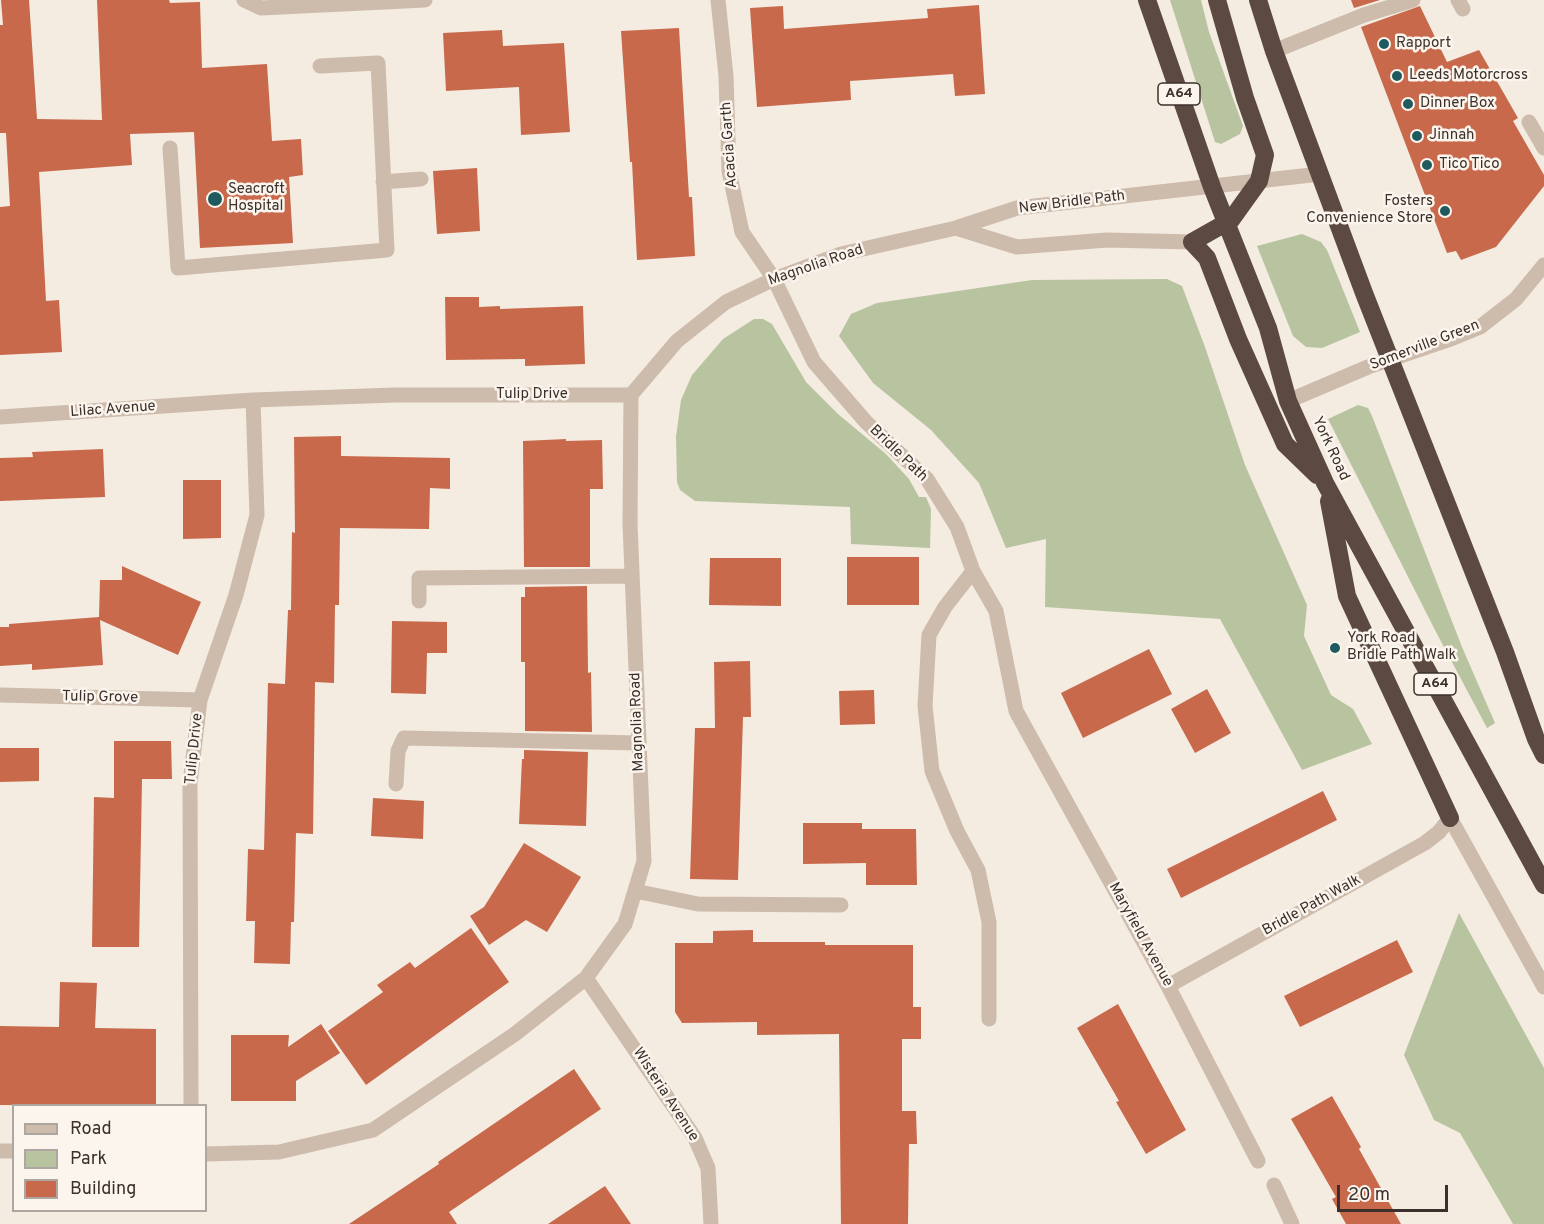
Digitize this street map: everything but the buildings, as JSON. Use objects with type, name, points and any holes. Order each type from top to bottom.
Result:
[{"type":"highway","name":"York Road","points":[[1147,0],[1212,187],[1268,328],[1288,401],[1325,483],[1544,885]]},
{"type":"highway","points":[[1192,242],[1231,220],[1259,182],[1265,155],[1245,98],[1217,0]]},
{"type":"highway","points":[[1258,0],[1274,51],[1320,174],[1541,746]]},
{"type":"highway","name":"A64","points":[[1192,242],[1207,258],[1238,339],[1285,444],[1325,483],[1347,596],[1449,818]]},
{"type":"street","points":[[244,0],[261,9],[425,0]]},
{"type":"street","name":"Acacia Garth","points":[[718,0],[726,76],[729,171],[742,232],[774,279]]},
{"type":"street","points":[[1274,51],[1364,15],[1413,0]]},
{"type":"street","points":[[170,148],[178,268],[387,250],[378,63],[320,66]]},
{"type":"street","points":[[1529,122],[1544,148]]},
{"type":"street","name":"New Bridle Path","points":[[956,228],[1017,208],[1320,174]]},
{"type":"street","points":[[383,182],[421,179]]},
{"type":"street","points":[[956,228],[1017,247],[1107,240],[1192,242]]},
{"type":"street","name":"Magnolia Road","points":[[207,1154],[279,1152],[373,1130],[515,1034],[586,978],[625,924],[644,861],[630,507],[631,395],[677,341],[726,302],[774,279],[841,254],[956,228]]},
{"type":"street","name":"Somerville Green","points":[[1288,401],[1480,327],[1516,299],[1544,265]]},
{"type":"street","name":"Bridle Path","points":[[774,279],[814,362],[866,422],[927,479],[957,527],[973,572],[996,611],[1016,711]]},
{"type":"street","name":"Tulip Drive","points":[[226,402],[395,395],[631,395]]},
{"type":"street","name":"Tulip Drive","points":[[191,1104],[190,783],[200,700],[236,595],[256,515],[253,400]]},
{"type":"street","name":"Lilac Avenue","points":[[0,417],[226,402]]},
{"type":"street","points":[[973,572],[945,607],[929,635],[925,706],[932,771],[957,831],[978,870],[989,922],[989,1019]]},
{"type":"street","points":[[419,601],[418,578],[632,576]]},
{"type":"street","name":"Tulip Grove","points":[[0,695],[200,700]]},
{"type":"street","name":"Maryfield Avenue","points":[[1016,711],[1168,986],[1258,1161]]},
{"type":"street","points":[[396,784],[398,751],[404,738],[639,743]]},
{"type":"street","name":"Bridle Path Walk","points":[[1168,986],[1425,843],[1439,832],[1449,818]]},
{"type":"street","name":"A64","points":[[1449,818],[1544,987]]},
{"type":"street","points":[[635,891],[698,904],[841,905]]},
{"type":"street","name":"Wisteria Avenue","points":[[586,978],[695,1138],[708,1168],[711,1224]]},
{"type":"street","points":[[1274,1185],[1292,1224]]},
{"type":"green space","points":[[1170,0],[1201,0],[1209,32],[1243,126],[1240,134],[1221,144],[1215,142]]},
{"type":"green space","points":[[1302,234],[1321,242],[1327,250],[1360,332],[1322,348],[1306,347],[1293,336],[1257,246]]},
{"type":"green space","points":[[1167,279],[1182,286],[1245,465],[1307,605],[1304,636],[1331,695],[1353,709],[1372,744],[1302,770],[1220,619],[1045,607],[1046,539],[1006,548],[979,483],[931,430],[873,383],[839,336],[851,314],[877,303],[1032,280]]},
{"type":"green space","points":[[754,319],[763,319],[772,324],[806,382],[838,414],[886,454],[909,479],[919,497],[926,497],[931,509],[930,548],[851,544],[850,507],[695,501],[680,490],[677,482],[676,437],[681,400],[692,375],[723,339]]},
{"type":"green space","points":[[1358,405],[1368,408],[1372,416],[1462,647],[1495,723],[1487,728],[1328,419]]},
{"type":"green space","points":[[1459,913],[1544,1068],[1544,1224],[1513,1224],[1460,1133],[1434,1120],[1404,1055]]},
{"type":"place","name":"Rapport","points":[[1384,44]]},
{"type":"place","name":"Leeds Motorcross","points":[[1397,76]]},
{"type":"place","name":"Dinner Box","points":[[1408,104]]},
{"type":"place","name":"Jinnah","points":[[1417,136]]},
{"type":"place","name":"Tico Tico","points":[[1427,165]]},
{"type":"place","name":"Seacroft Hospital","points":[[215,199]]},
{"type":"place","name":"Fosters Convenience Store","points":[[1445,211]]},
{"type":"place","name":"York Road Bridle Path Walk","points":[[1335,648]]}]
